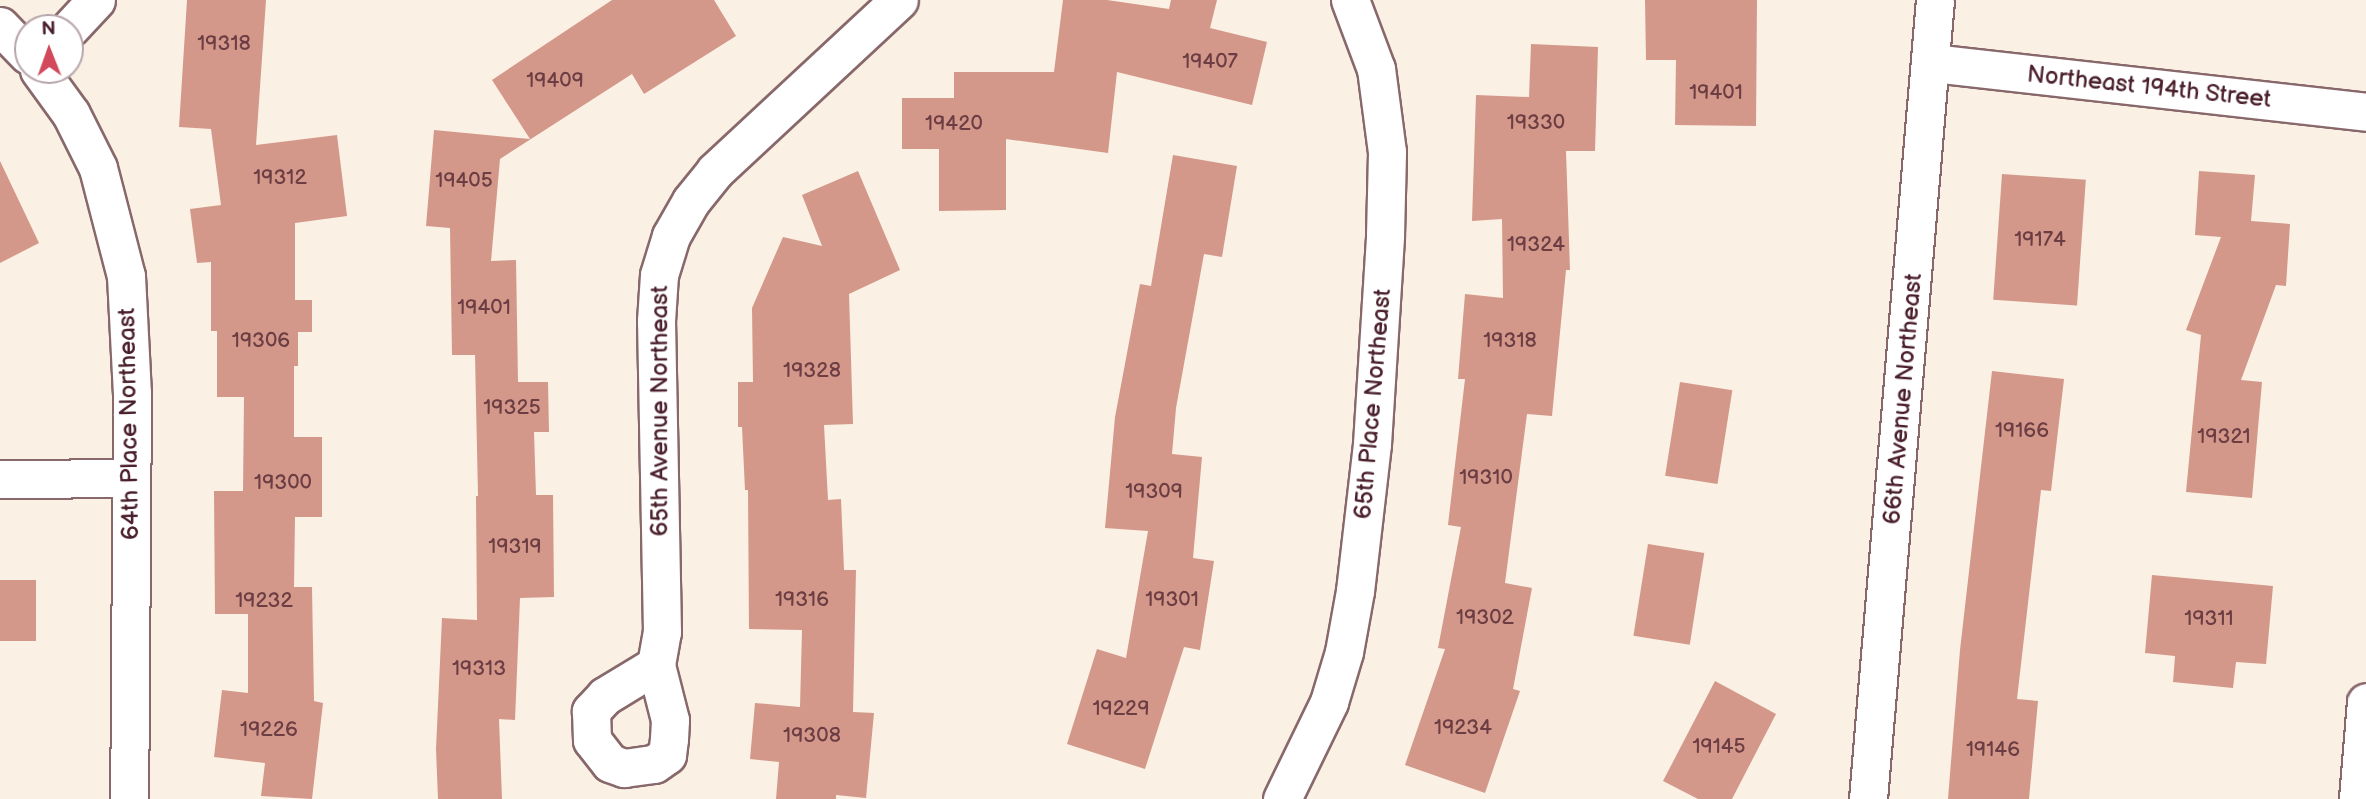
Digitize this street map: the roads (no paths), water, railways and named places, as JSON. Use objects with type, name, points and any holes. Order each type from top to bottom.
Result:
[{"type":"street","points":[[83,14],[96,0]]},
{"type":"street","name":"65th Avenue Northeast","points":[[656,666],[662,632],[656,321],[659,275],[671,236],[691,201],[715,171],[899,0]]},
{"type":"street","name":"65th Place Northeast","points":[[1282,799],[1329,702],[1344,652],[1355,592],[1372,444],[1385,235],[1387,152],[1376,69],[1350,0]]},
{"type":"street","name":"66th Avenue Northeast","points":[[1868,799],[1932,63],[1935,0]]},
{"type":"street","points":[[0,26],[14,40]]},
{"type":"street","name":"Northeast 194th Street","points":[[1932,63],[2366,112]]},
{"type":"street","name":"64th Place Northeast","points":[[49,84],[71,114],[98,168],[117,231],[126,276],[130,323],[131,478],[129,799]]},
{"type":"street","points":[[0,479],[131,478]]},
{"type":"street","points":[[2358,799],[2366,702]]}]
